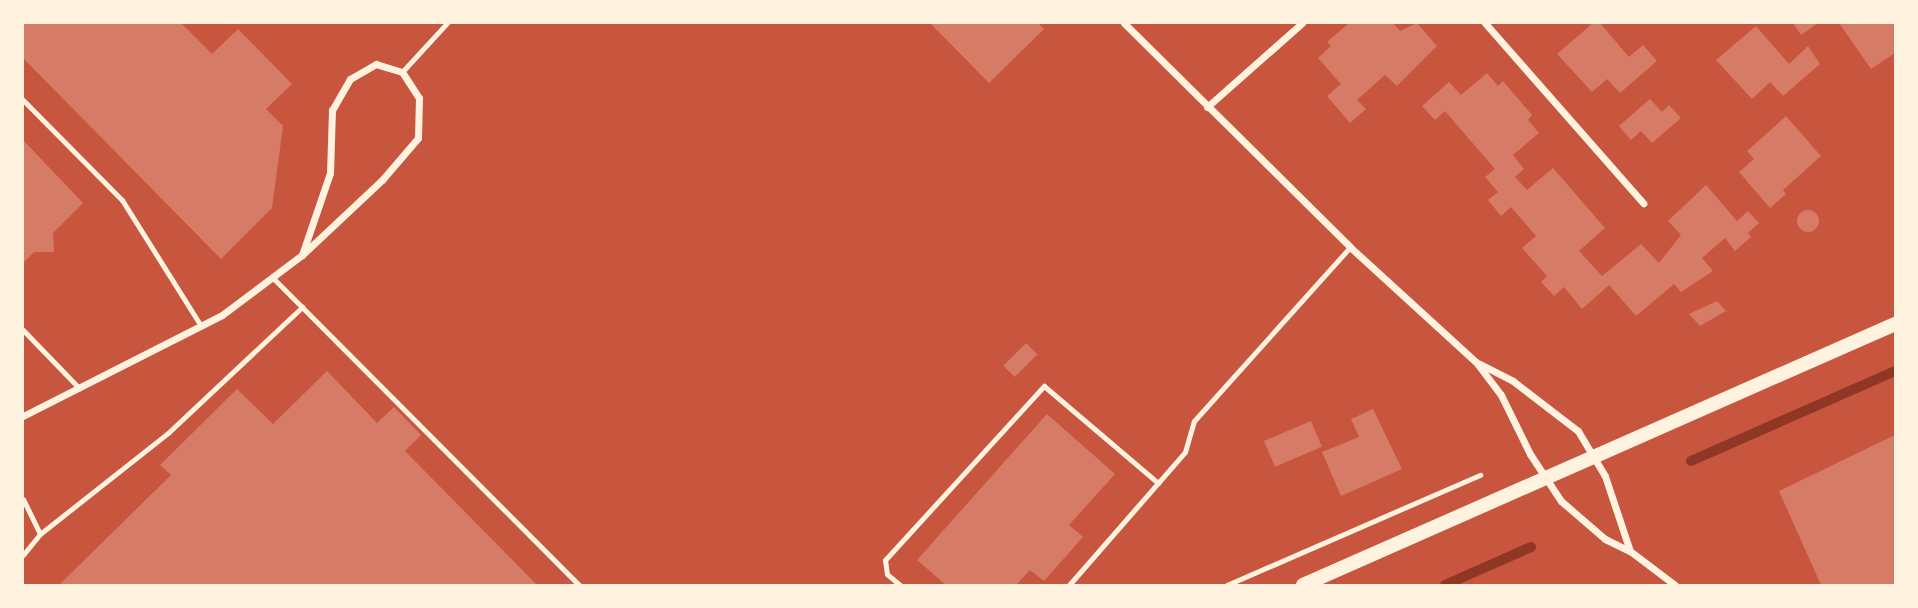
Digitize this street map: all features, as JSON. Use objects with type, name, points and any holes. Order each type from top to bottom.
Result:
[{"type":"main road","points":[[1303,585],[1895,324]]},
{"type":"street","points":[[1124,23],[1350,247],[1476,362],[1501,395],[1530,454],[1561,501],[1605,540],[1630,551],[1675,585]]},
{"type":"street","points":[[1206,107],[1302,23]]},
{"type":"street","points":[[1485,23],[1643,203]]},
{"type":"street","points":[[23,416],[201,326],[302,255],[383,180],[418,138],[419,98],[402,72],[376,64],[350,79],[332,110],[330,173],[302,255]]},
{"type":"street","points":[[1476,362],[1513,381],[1578,431],[1595,458],[1630,551]]},
{"type":"lane","points":[[402,72],[445,23]]},
{"type":"lane","points":[[23,100],[122,200],[201,326]]},
{"type":"lane","points":[[1069,585],[1185,452],[1194,421],[1350,247]]},
{"type":"lane","points":[[272,277],[579,585]]},
{"type":"lane","points":[[23,555],[40,534],[169,432],[302,307]]},
{"type":"lane","points":[[23,330],[80,389]]},
{"type":"lane","points":[[900,585],[887,574],[885,560],[1044,386],[1158,483]]},
{"type":"lane","points":[[23,499],[40,534]]},
{"type":"path","points":[[1227,585],[1530,454]]},
{"type":"building","points":[[23,23],[181,23],[212,54],[238,29],[292,84],[266,109],[283,126],[272,208],[221,259],[23,58]]},
{"type":"building","points":[[930,23],[1038,23],[1044,29],[989,83]]},
{"type":"building","points":[[1349,23],[1393,23],[1400,31],[1417,23],[1437,46],[1397,86],[1385,75],[1357,100],[1366,109],[1350,123],[1327,96],[1341,84],[1318,58],[1331,46],[1327,42]]},
{"type":"building","points":[[1593,23],[1600,23],[1629,57],[1643,45],[1657,61],[1620,93],[1607,79],[1592,92],[1557,54]]},
{"type":"building","points":[[1793,23],[1818,23],[1801,35]]},
{"type":"building","points":[[1839,23],[1895,23],[1895,53],[1871,69]]},
{"type":"building","points":[[1756,26],[1789,64],[1808,46],[1820,64],[1783,96],[1770,82],[1752,99],[1716,60]]},
{"type":"building","points":[[1487,73],[1498,86],[1503,81],[1532,115],[1528,120],[1539,133],[1513,155],[1524,169],[1515,177],[1527,190],[1553,168],[1605,228],[1579,251],[1602,276],[1641,244],[1659,263],[1681,235],[1668,221],[1706,185],[1737,221],[1748,211],[1759,223],[1748,233],[1751,237],[1735,251],[1725,238],[1702,258],[1713,271],[1681,292],[1674,284],[1636,316],[1609,285],[1582,309],[1564,287],[1554,296],[1541,282],[1547,276],[1522,248],[1536,236],[1511,207],[1501,216],[1488,200],[1498,192],[1485,177],[1495,169],[1445,111],[1435,120],[1422,106],[1449,82],[1461,95]]},
{"type":"building","points":[[1650,99],[1662,112],[1669,105],[1681,118],[1652,143],[1641,131],[1631,140],[1619,126]]},
{"type":"building","points":[[1786,116],[1821,156],[1783,190],[1786,194],[1770,208],[1739,172],[1754,159],[1747,151]]},
{"type":"building","points":[[23,140],[83,203],[53,233],[54,252],[34,252],[23,263]]},
{"type":"building","points":[[1808,210],[1816,213],[1819,221],[1816,229],[1808,232],[1800,229],[1797,221],[1800,213]]},
{"type":"building","points":[[1717,301],[1726,311],[1700,326],[1689,314]]},
{"type":"building","points":[[1026,343],[1037,354],[1015,377],[1003,366]]},
{"type":"building","points":[[327,371],[377,423],[394,407],[421,435],[405,451],[537,585],[59,585],[171,475],[160,465],[237,389],[273,424]]},
{"type":"building","points":[[1373,409],[1402,469],[1341,496],[1322,452],[1359,437],[1351,419]]},
{"type":"building","points":[[1047,414],[1115,474],[1069,525],[1083,537],[1044,581],[1030,570],[1016,585],[946,585],[917,560]]},
{"type":"building","points":[[1311,421],[1322,447],[1275,467],[1264,441]]},
{"type":"building","points":[[1895,435],[1895,585],[1821,585],[1779,491]]},
{"type":"waterway","points":[[1691,461],[1895,371]]},
{"type":"waterway","points":[[1445,585],[1531,547]]}]
